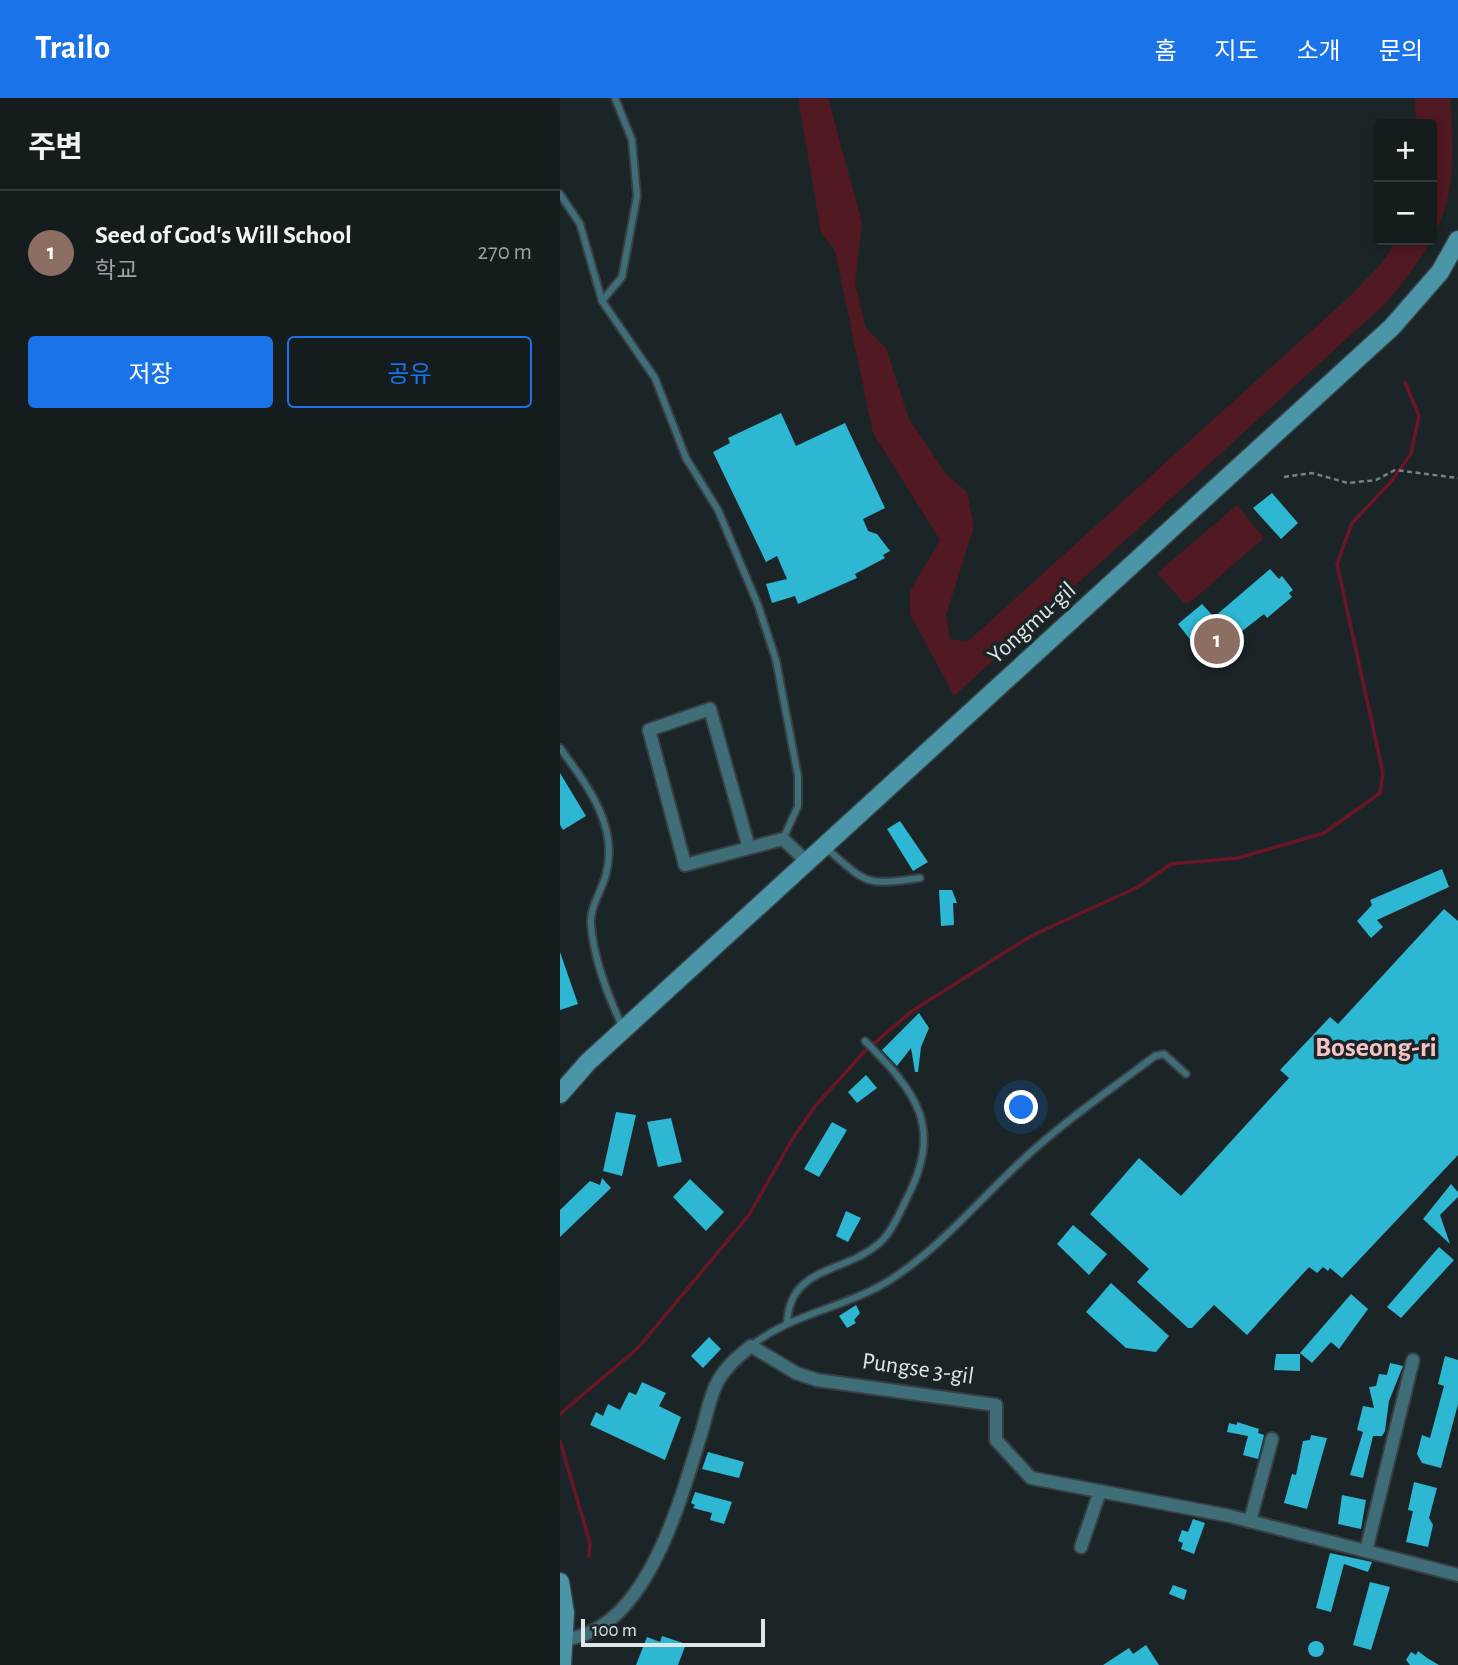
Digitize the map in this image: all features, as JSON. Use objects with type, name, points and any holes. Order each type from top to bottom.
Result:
[{"type":"street","name":"Yongmu-gil","points":[[560,1094],[588,1062],[1392,327],[1440,272],[1458,240]]},
{"type":"street","points":[[749,848],[710,709],[649,730],[685,864],[749,848],[783,839],[807,862]]},
{"type":"street","points":[[564,1639],[594,1632],[628,1607],[651,1566],[685,1485],[717,1382],[728,1366],[751,1346]]},
{"type":"street","name":"Pungse 3-gil","points":[[751,1346],[796,1373],[817,1380],[996,1405],[996,1440],[1031,1478],[1250,1521],[1458,1574]]},
{"type":"street","points":[[1367,1551],[1413,1360]]},
{"type":"street","points":[[1250,1521],[1272,1439]]},
{"type":"street","points":[[1081,1546],[1100,1491]]},
{"type":"street","points":[[560,1582],[565,1613],[562,1665]]},
{"type":"lane","points":[[602,300],[622,277],[637,196],[632,140],[615,98]]},
{"type":"lane","points":[[560,194],[580,224],[602,300],[655,378],[686,458],[718,510],[765,627],[776,660],[798,776],[798,806],[783,839]]},
{"type":"lane","points":[[560,748],[582,779],[602,816],[610,840],[608,869],[592,909],[590,924],[606,990],[624,1029]]},
{"type":"lane","points":[[824,846],[858,876],[877,884],[920,878]]},
{"type":"lane","points":[[787,1322],[788,1305],[797,1288],[810,1278],[858,1259],[888,1234],[918,1177],[923,1119],[913,1093],[867,1042]]},
{"type":"lane","points":[[751,1346],[772,1329],[890,1280],[958,1226],[1014,1168],[1058,1130],[1155,1056],[1164,1054],[1186,1074]]},
{"type":"path","points":[[1284,477],[1312,473],[1348,483],[1376,480],[1395,470],[1458,478]]},
{"type":"shaded area","points":[[798,98],[828,98],[862,223],[855,283],[866,328],[886,348],[909,419],[946,474],[967,492],[974,527],[946,615],[950,639],[967,642],[1349,297],[1381,264],[1394,245],[1428,245],[1387,302],[954,696],[910,614],[910,591],[940,540],[873,433],[835,251],[821,233]]},
{"type":"shaded area","points":[[1415,98],[1450,98],[1452,160],[1445,208],[1437,228],[1437,119],[1416,119]]},
{"type":"shaded area","points":[[1237,505],[1264,538],[1189,603],[1184,603],[1157,573]]},
{"type":"building","points":[[781,413],[796,446],[845,423],[885,508],[863,519],[868,531],[877,534],[890,551],[883,555],[885,558],[855,574],[857,578],[798,604],[795,596],[772,603],[766,584],[787,579],[777,556],[766,562],[713,452],[730,443],[728,438]]},
{"type":"building","points":[[1272,493],[1298,523],[1281,539],[1253,508]]},
{"type":"building","points":[[1270,569],[1279,579],[1282,576],[1293,590],[1289,593],[1292,597],[1267,618],[1264,614],[1241,632],[1244,635],[1233,645],[1230,641],[1206,660],[1178,624],[1202,604],[1214,617]]},
{"type":"building","points":[[560,773],[586,816],[563,830],[560,825]]},
{"type":"building","points":[[900,821],[928,862],[913,871],[887,829]]},
{"type":"building","points":[[1442,869],[1449,887],[1377,920],[1383,927],[1371,938],[1357,921],[1372,905],[1370,900]]},
{"type":"building","points":[[939,890],[952,890],[957,903],[953,903],[954,925],[941,926]]},
{"type":"building","points":[[1444,909],[1458,921],[1458,1155],[1342,1278],[1330,1268],[1328,1271],[1323,1267],[1317,1273],[1309,1267],[1247,1335],[1214,1305],[1192,1328],[1188,1328],[1137,1282],[1149,1269],[1090,1214],[1139,1158],[1181,1196],[1289,1078],[1280,1070],[1330,1017],[1338,1024]]},
{"type":"building","points":[[560,952],[578,1004],[560,1010]]},
{"type":"building","points":[[919,1013],[929,1028],[921,1047],[918,1072],[915,1072],[911,1048],[897,1066],[882,1050]]},
{"type":"building","points":[[866,1075],[877,1088],[857,1103],[848,1092]]},
{"type":"building","points":[[616,1112],[636,1115],[622,1176],[603,1171]]},
{"type":"building","points":[[671,1118],[682,1162],[658,1167],[647,1122]]},
{"type":"building","points":[[832,1122],[847,1130],[819,1177],[804,1169]]},
{"type":"building","points":[[602,1178],[611,1188],[560,1237],[560,1210],[590,1181],[600,1185]]},
{"type":"building","points":[[690,1179],[724,1212],[706,1231],[673,1197]]},
{"type":"building","points":[[1451,1184],[1458,1192],[1458,1197],[1440,1215],[1450,1244],[1423,1219]]},
{"type":"building","points":[[846,1211],[861,1218],[848,1242],[836,1236]]},
{"type":"building","points":[[1073,1225],[1107,1254],[1089,1275],[1057,1244]]},
{"type":"building","points":[[1439,1247],[1454,1260],[1401,1318],[1387,1307]]},
{"type":"building","points":[[1111,1283],[1169,1336],[1156,1352],[1126,1348],[1086,1312]]},
{"type":"building","points":[[1351,1294],[1368,1309],[1339,1349],[1331,1342],[1312,1363],[1300,1353]]},
{"type":"building","points":[[856,1305],[860,1313],[854,1320],[856,1323],[847,1328],[839,1316]]},
{"type":"building","points":[[709,1337],[721,1349],[703,1368],[691,1356]]},
{"type":"building","points":[[1276,1354],[1300,1354],[1300,1371],[1274,1370]]},
{"type":"building","points":[[1445,1356],[1458,1360],[1458,1404],[1441,1468],[1422,1463],[1417,1454],[1422,1435],[1430,1438],[1444,1386],[1438,1384]]},
{"type":"building","points":[[1390,1363],[1403,1366],[1389,1401],[1385,1431],[1382,1436],[1373,1436],[1363,1478],[1350,1475],[1363,1432],[1357,1430],[1363,1406],[1374,1408],[1369,1387],[1376,1386],[1379,1374],[1387,1375]]},
{"type":"building","points":[[642,1382],[666,1393],[659,1406],[681,1417],[665,1460],[590,1425],[596,1412],[603,1416],[608,1404],[620,1410],[629,1392],[636,1395]]},
{"type":"building","points":[[1237,1422],[1259,1429],[1258,1433],[1264,1435],[1258,1459],[1243,1455],[1248,1436],[1227,1432],[1229,1423],[1237,1425]]},
{"type":"building","points":[[1311,1435],[1327,1438],[1307,1509],[1284,1503],[1292,1474],[1296,1475],[1303,1441],[1310,1440]]},
{"type":"building","points":[[708,1452],[744,1462],[739,1478],[702,1469]]},
{"type":"building","points":[[1414,1482],[1437,1488],[1429,1518],[1433,1525],[1428,1547],[1406,1542],[1413,1511],[1408,1510]]},
{"type":"building","points":[[695,1492],[732,1502],[724,1524],[710,1520],[712,1513],[693,1508],[695,1505],[691,1503]]},
{"type":"building","points":[[1342,1495],[1366,1500],[1361,1529],[1338,1524]]},
{"type":"building","points":[[1193,1519],[1205,1523],[1194,1554],[1181,1549],[1183,1543],[1178,1541],[1182,1530],[1188,1532]]},
{"type":"building","points":[[1330,1553],[1372,1562],[1368,1572],[1344,1564],[1331,1612],[1316,1608]]},
{"type":"building","points":[[1370,1582],[1390,1587],[1371,1650],[1353,1645]]},
{"type":"building","points":[[1173,1585],[1187,1590],[1184,1600],[1169,1594]]},
{"type":"building","points":[[662,1636],[686,1644],[678,1665],[636,1665],[647,1637],[660,1642]]},
{"type":"building","points":[[1313,1641],[1319,1641],[1324,1649],[1322,1655],[1313,1657],[1308,1652],[1308,1646]]},
{"type":"building","points":[[1146,1645],[1159,1665],[1103,1665],[1129,1648],[1133,1654]]},
{"type":"building","points":[[1418,1651],[1439,1665],[1410,1665],[1406,1660],[1411,1652],[1416,1655]]},
{"type":"waterway","points":[[560,1414],[638,1348],[749,1215],[793,1138],[816,1105],[865,1051],[912,1011],[1031,936],[1138,887],[1171,864],[1238,858],[1324,833],[1380,793],[1383,773],[1337,564],[1352,523],[1390,483],[1411,454],[1419,416],[1405,382]]},
{"type":"waterway","points":[[560,1441],[590,1543],[589,1556]]},
{"type":"place","name":"Seed of God's Will School","points":[[1217,641]]},
{"type":"district","name":"Boseong-ri","points":[[1376,1048]]}]
